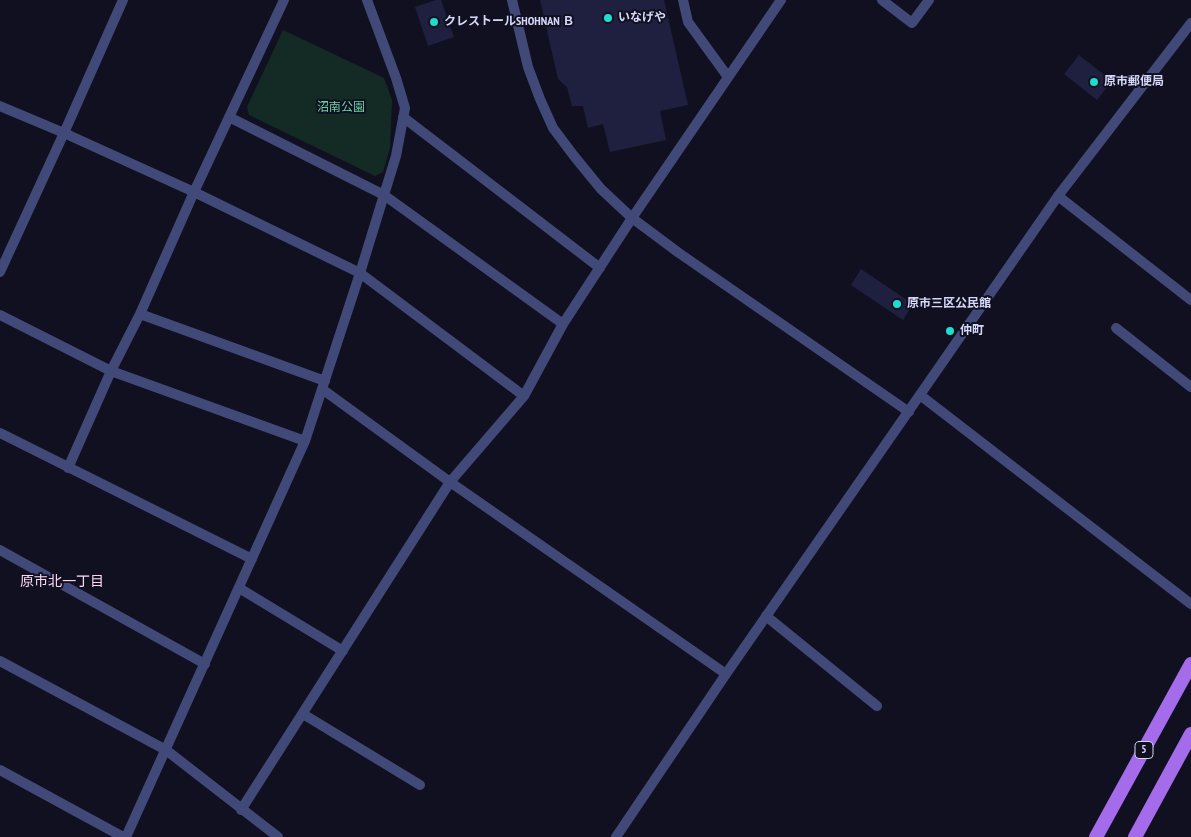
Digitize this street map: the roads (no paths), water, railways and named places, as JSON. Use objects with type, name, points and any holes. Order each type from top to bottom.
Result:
[{"type":"main road","name":"5","points":[[1096,837],[1191,664]]},
{"type":"main road","points":[[1135,837],[1191,734]]},
{"type":"street","points":[[0,272],[123,0]]},
{"type":"street","points":[[68,468],[111,371],[140,314],[194,192],[284,0]]},
{"type":"street","points":[[0,770],[124,837],[166,750],[305,441],[396,156],[405,108],[367,0]]},
{"type":"street","points":[[512,0],[528,67],[553,128],[601,189],[632,218],[679,254],[909,412]]},
{"type":"street","points":[[682,0],[688,22],[728,77]]},
{"type":"street","points":[[241,810],[450,482],[524,396],[563,324],[632,218],[780,0]]},
{"type":"street","points":[[882,0],[912,23],[929,0]]},
{"type":"street","points":[[616,837],[726,674],[1058,196],[1191,23]]},
{"type":"street","points":[[0,106],[194,192],[360,273],[524,396]]},
{"type":"street","points":[[229,117],[384,195],[563,324]]},
{"type":"street","points":[[403,117],[600,268]]},
{"type":"street","points":[[1058,196],[1191,300]]},
{"type":"street","points":[[140,314],[324,385],[450,482],[726,674]]},
{"type":"street","points":[[0,315],[111,371],[305,441]]},
{"type":"street","points":[[1116,328],[1191,387]]},
{"type":"street","points":[[920,394],[1191,604]]},
{"type":"street","points":[[0,434],[252,559]]},
{"type":"street","points":[[0,550],[205,664]]},
{"type":"street","points":[[239,588],[343,651]]},
{"type":"street","points":[[766,616],[877,706]]},
{"type":"street","points":[[0,661],[166,750],[278,837]]},
{"type":"street","points":[[303,714],[420,785]]},
{"type":"place","name":"いなげや","points":[[608,18]]},
{"type":"place","name":"クレストールSHOHNAN Ｂ","points":[[434,22]]},
{"type":"place","name":"原市郵便局","points":[[1094,82]]},
{"type":"place","name":"原市三区公民館","points":[[897,304]]},
{"type":"place","name":"仲町","points":[[950,331]]},
{"type":"district","name":"原市北一丁目","points":[[62,582]]},
{"type":"park label","name":"沼南公園","points":[[341,108]]}]
